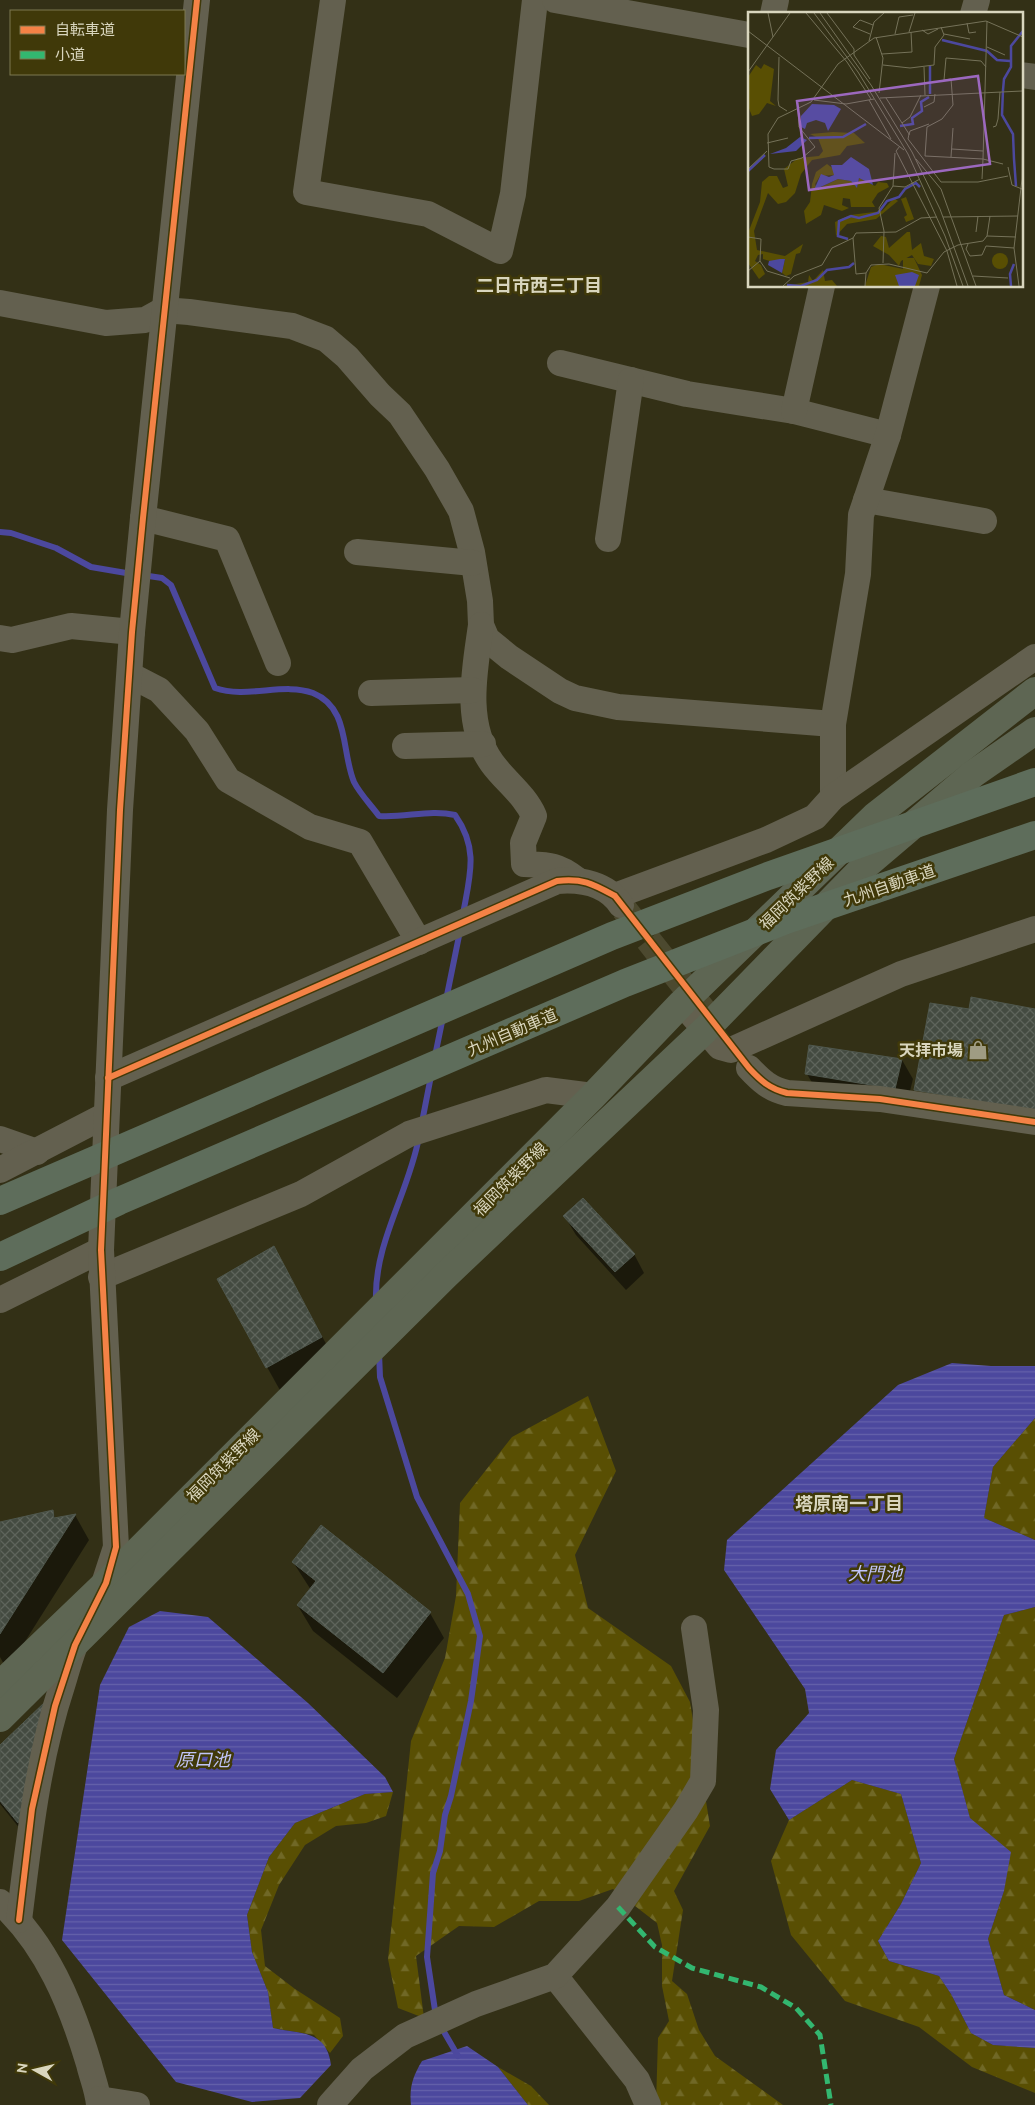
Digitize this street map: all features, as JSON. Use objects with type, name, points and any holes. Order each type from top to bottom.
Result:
[{"type":"highway","points":[[0,1201],[612,936],[768,876],[1035,782]]},
{"type":"highway","name":"九州自動車道","points":[[0,1257],[119,1202],[625,983],[786,920],[1035,835]]},
{"type":"main road","name":"福岡筑紫野線","points":[[0,1685],[106,1583],[593,1096],[682,1003],[875,816],[1035,691]]},
{"type":"main road","name":"福岡筑紫野線","points":[[0,1718],[446,1275],[705,1030],[866,865],[973,774],[1035,731]]},
{"type":"street","points":[[19,1920],[36,1791],[55,1706],[75,1644],[106,1583],[116,1547],[101,1250],[120,810],[132,632],[163,310],[197,0]]},
{"type":"street","points":[[333,0],[306,192],[428,214],[500,251],[513,194],[535,0]]},
{"type":"street","points":[[555,0],[748,35]]},
{"type":"street","points":[[1022,75],[1035,78]]},
{"type":"street","points":[[794,411],[822,288]]},
{"type":"street","points":[[833,797],[833,724],[858,574],[861,515],[888,435],[926,288]]},
{"type":"street","points":[[0,303],[106,322],[145,320],[163,310],[292,326],[326,339],[347,356],[380,395],[400,414],[432,462],[461,512],[480,602],[481,625],[472,690],[476,726],[490,761],[529,804],[534,816],[523,843],[524,864],[562,868],[576,879]]},
{"type":"street","points":[[560,363],[687,394],[794,411],[888,435]]},
{"type":"street","points":[[608,539],[631,380]]},
{"type":"street","points":[[866,500],[984,521]]},
{"type":"street","points":[[143,518],[227,539],[278,663]]},
{"type":"street","points":[[357,552],[473,563]]},
{"type":"street","points":[[481,625],[487,639],[509,657],[560,691],[575,698],[618,707],[833,724]]},
{"type":"street","points":[[0,638],[12,640],[71,626],[132,632]]},
{"type":"street","points":[[108,1078],[557,881],[576,879],[590,883],[618,901],[766,840],[815,817],[833,797],[1035,657]]},
{"type":"street","points":[[130,675],[159,690],[197,731],[228,780],[310,827],[360,842],[418,942]]},
{"type":"street","points":[[371,693],[472,690]]},
{"type":"street","points":[[405,746],[483,744]]},
{"type":"street","points":[[682,1003],[720,1047],[731,1050],[901,974],[1035,929]]},
{"type":"street","points":[[749,1068],[763,1083],[774,1090],[788,1093],[880,1099],[1035,1122]]},
{"type":"street","points":[[101,1277],[302,1194],[409,1134],[546,1090],[593,1096]]},
{"type":"street","points":[[0,1170],[106,1115]]},
{"type":"street","points":[[0,1139],[37,1152]]},
{"type":"street","points":[[0,1300],[101,1250]]},
{"type":"street","points":[[330,2105],[362,2069],[406,2036],[476,2004],[555,1976],[618,1906],[686,1810],[702,1781],[706,1710],[694,1628]]},
{"type":"street","points":[[0,1902],[19,1920],[37,1943],[52,1969],[83,2045],[99,2102],[137,2105]]},
{"type":"street","points":[[555,1976],[637,2080],[648,2105]]},
{"type":"green space","points":[[588,1396],[616,1471],[575,1555],[588,1608],[671,1666],[690,1702],[710,1826],[674,1891],[683,1910],[672,1981],[687,1994],[699,2030],[715,2056],[783,2105],[656,2105],[658,2038],[669,2021],[662,1986],[662,1945],[657,1923],[613,1889],[579,1901],[539,1901],[494,1927],[459,1926],[416,1956],[424,2018],[398,2008],[388,1959],[411,1741],[445,1658],[456,1596],[460,1503],[512,1437]]},
{"type":"green space","points":[[1035,1418],[1035,1540],[984,1518],[993,1467]]},
{"type":"green space","points":[[1035,1607],[1035,2010],[1004,1995],[988,1939],[1004,1891],[986,1833],[970,1819],[954,1759],[1004,1615]]},
{"type":"green space","points":[[852,1780],[901,1794],[921,1863],[901,1904],[878,1941],[889,1961],[939,1976],[951,1994],[971,2033],[993,2045],[1035,2048],[1035,2093],[972,2067],[919,2027],[845,2001],[791,1935],[771,1861],[789,1820]]},
{"type":"green space","points":[[393,1792],[386,1816],[366,1823],[336,1826],[305,1845],[279,1885],[261,1930],[265,1966],[295,1989],[340,2018],[343,2036],[330,2053],[314,2035],[273,2028],[268,1992],[252,1952],[247,1915],[269,1857],[295,1823],[365,1794]]},
{"type":"green space","points":[[498,2067],[531,2086],[549,2105],[528,2105]]},
{"type":"water","name":"大門池","points":[[952,1363],[991,1366],[1035,1366],[1035,1418],[993,1467],[984,1518],[1035,1540],[1035,1607],[1004,1615],[954,1759],[970,1818],[1011,1852],[1004,1891],[988,1939],[1004,1995],[1035,2010],[1035,2048],[993,2045],[971,2033],[951,1994],[939,1976],[889,1961],[878,1941],[901,1904],[921,1863],[901,1794],[852,1780],[789,1820],[770,1789],[776,1750],[809,1713],[805,1689],[724,1570],[727,1540],[898,1385]]},
{"type":"water","name":"原口池","points":[[160,1611],[208,1617],[308,1703],[385,1777],[393,1792],[365,1794],[295,1823],[269,1857],[247,1915],[252,1952],[268,1992],[273,2028],[302,2033],[318,2039],[324,2045],[328,2054],[331,2065],[300,2098],[252,2102],[176,2082],[62,1940],[100,1685],[129,1627]]},
{"type":"water","points":[[467,2046],[498,2067],[528,2105],[411,2105],[412,2082],[422,2061]]},
{"type":"building","name":"天拝市場","points":[[971,997],[1035,1009],[1035,1111],[914,1090],[930,1003],[969,1009]]},
{"type":"building","points":[[809,1045],[902,1059],[895,1089],[805,1074]]},
{"type":"building","points":[[583,1198],[635,1254],[615,1272],[563,1216]]},
{"type":"building","points":[[274,1246],[322,1337],[266,1368],[217,1279]]},
{"type":"building","points":[[53,1510],[54,1518],[76,1514],[0,1634],[0,1522]]},
{"type":"building","points":[[321,1525],[431,1612],[383,1673],[297,1605],[316,1581],[292,1562]]},
{"type":"building","points":[[46,1701],[46,1708],[18,1823],[0,1801],[0,1745]]},
{"type":"waterway","points":[[0,532],[11,533],[56,548],[91,567],[132,574]]},
{"type":"waterway","points":[[142,575],[162,578],[171,585],[215,688],[240,692],[302,690],[313,693],[325,700],[339,720],[354,782],[379,816],[427,813],[455,815],[463,827],[470,851],[471,863],[463,914]]},
{"type":"waterway","points":[[446,1000],[460,931]]},
{"type":"waterway","points":[[435,1056],[443,1017]]},
{"type":"waterway","points":[[422,1122],[431,1076]]},
{"type":"waterway","points":[[376,1300],[380,1258],[408,1178],[419,1137]]},
{"type":"waterway","points":[[379,1353],[380,1377],[417,1497],[468,1594],[480,1636],[471,1701],[451,1796],[445,1815],[440,1851],[433,1873],[427,1957],[436,2017]]},
{"type":"waterway","points":[[440,2025],[458,2056]]},
{"type":"tunnel","points":[[624,909],[704,1011]]},
{"type":"marked path","points":[[618,1907],[655,1947],[692,1968],[761,1987],[796,2008],[820,2035],[831,2105]]},
{"type":"cycle path","points":[[19,1920],[32,1809],[55,1706],[75,1645],[106,1583],[116,1547],[101,1250],[120,810],[132,632],[197,0]]},
{"type":"cycle path","points":[[108,1078],[557,881],[574,880],[594,885],[615,896],[749,1068],[771,1087],[787,1093],[880,1099],[1035,1122]]},
{"type":"place","name":"天拝市場","points":[[978,1050]]},
{"type":"district","name":"二日市西三丁目","points":[[539,286]]},
{"type":"district","name":"塔原南一丁目","points":[[849,1504]]}]
